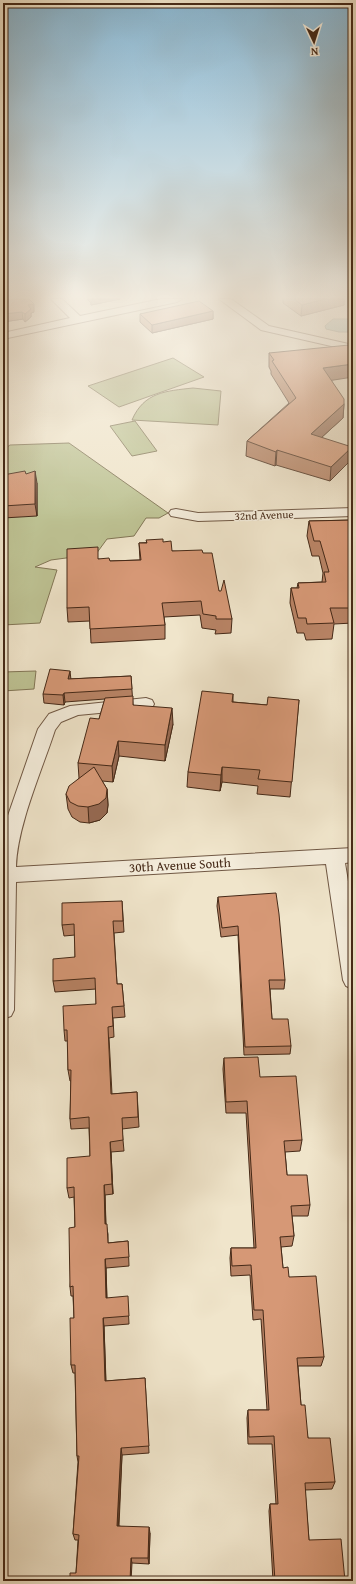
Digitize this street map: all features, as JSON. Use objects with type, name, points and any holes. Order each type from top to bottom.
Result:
[{"type":"street","name":"32nd Avenue","points":[[176,513],[198,517],[353,512]]},
{"type":"street","points":[[3,1010],[7,853],[12,830],[47,729],[55,718],[76,710],[146,704]]},
{"type":"street","points":[[344,856],[353,980]]},
{"type":"street","name":"30th Avenue South","points":[[7,875],[344,856]]},
{"type":"green space","points":[[128,373],[197,373],[204,377],[119,407],[88,386]]},
{"type":"green space","points":[[193,388],[221,391],[218,425],[132,420],[137,411],[149,398],[165,392]]},
{"type":"green space","points":[[135,421],[157,451],[132,456],[110,426]]},
{"type":"green space","points":[[69,443],[168,513],[159,518],[146,518],[134,536],[107,539],[96,554],[51,560],[35,567],[57,570],[40,623],[3,625],[3,450],[10,445]]},
{"type":"green space","points":[[36,671],[34,689],[3,691],[3,672]]},
{"type":"building","points":[[280,373],[326,373],[344,399],[344,404],[311,434],[352,447],[331,467],[277,450],[276,452],[247,441],[296,398]]},
{"type":"building","points":[[25,471],[26,474],[35,471],[35,504],[3,506],[3,475]]},
{"type":"building","points":[[353,520],[353,608],[330,608],[334,623],[307,624],[306,618],[298,618],[291,588],[299,588],[298,583],[326,582],[324,572],[329,572],[320,541],[314,541],[309,521]]},
{"type":"building","points":[[163,539],[163,542],[171,541],[172,551],[202,550],[203,553],[212,553],[219,591],[221,591],[224,580],[232,619],[216,619],[216,616],[203,614],[201,601],[162,603],[165,625],[90,629],[89,607],[67,608],[67,549],[98,547],[98,559],[109,558],[110,561],[141,560],[139,543],[147,543],[146,540]]},
{"type":"building","points":[[50,669],[70,671],[68,679],[131,676],[132,689],[64,693],[63,695],[43,694]]},
{"type":"building","points":[[202,691],[233,694],[232,702],[267,705],[268,697],[299,700],[292,782],[258,779],[260,770],[222,767],[221,775],[188,772]]},
{"type":"building","points":[[133,696],[133,705],[172,708],[165,745],[118,741],[112,766],[78,763],[90,718],[99,719],[105,698]]},
{"type":"building","points":[[94,767],[107,789],[106,798],[99,804],[88,807],[78,806],[70,802],[66,794],[69,786]]},
{"type":"building","points":[[276,893],[285,980],[269,980],[272,1019],[288,1019],[291,1046],[245,1047],[238,926],[222,928],[218,897]]},
{"type":"building","points":[[122,901],[123,921],[113,921],[117,984],[122,984],[124,1006],[112,1007],[113,1026],[108,1027],[111,1094],[137,1092],[138,1117],[122,1118],[123,1140],[110,1142],[112,1184],[104,1185],[105,1224],[107,1224],[108,1243],[128,1241],[129,1257],[105,1259],[106,1298],[128,1296],[129,1316],[103,1318],[105,1381],[145,1378],[149,1446],[121,1448],[117,1526],[149,1527],[148,1558],[131,1558],[130,1581],[70,1581],[70,1573],[76,1573],[79,1535],[73,1534],[79,1456],[77,1456],[75,1365],[71,1365],[70,1318],[74,1318],[73,1286],[70,1287],[69,1228],[75,1227],[74,1187],[67,1188],[67,1158],[90,1156],[89,1117],[70,1119],[71,1070],[68,1070],[67,1030],[64,1030],[63,1006],[96,1004],[95,978],[53,981],[53,959],[75,957],[74,924],[62,925],[62,903]]},
{"type":"building","points":[[258,1057],[260,1077],[296,1076],[302,1140],[284,1141],[287,1175],[307,1175],[310,1205],[291,1206],[294,1236],[280,1237],[283,1268],[288,1267],[289,1277],[316,1276],[324,1357],[297,1358],[301,1405],[305,1405],[308,1438],[330,1438],[335,1482],[305,1483],[309,1540],[341,1539],[345,1581],[275,1581],[270,1504],[278,1504],[274,1436],[249,1437],[248,1410],[269,1410],[263,1310],[254,1310],[251,1265],[232,1266],[231,1248],[256,1248],[247,1101],[226,1102],[224,1058]]}]
